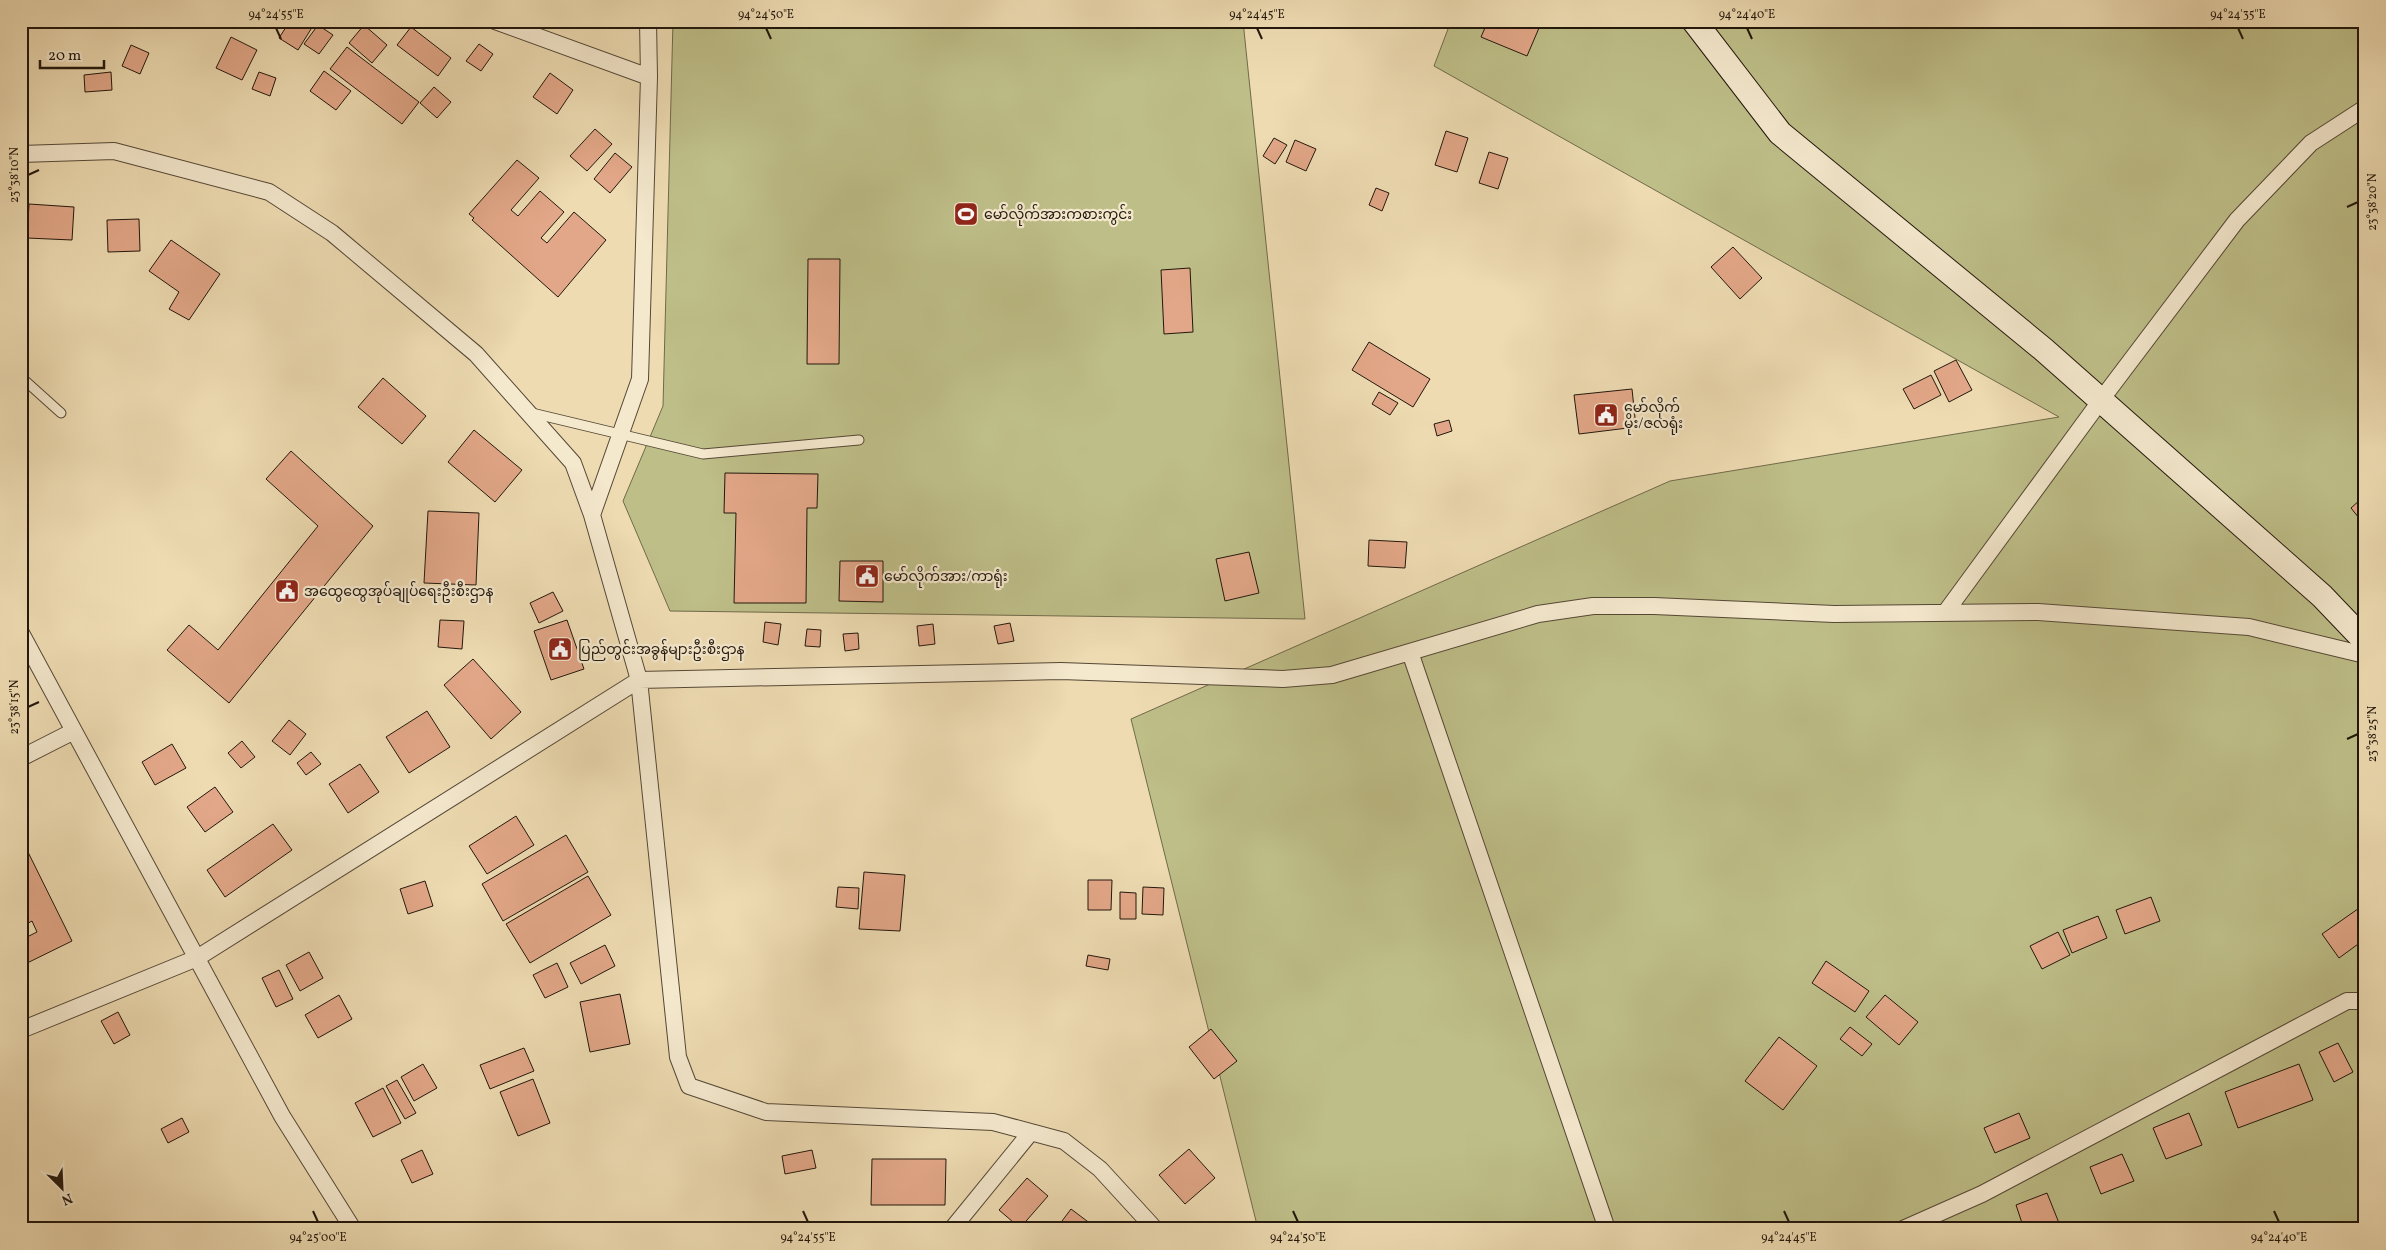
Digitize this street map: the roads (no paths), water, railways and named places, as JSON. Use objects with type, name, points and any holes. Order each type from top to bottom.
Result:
[{"type":"main road","points":[[1694,21],[1780,133],[2043,349],[2322,596],[2365,641]]},
{"type":"street","points":[[495,21],[648,77]]},
{"type":"street","points":[[592,515],[640,379],[648,21]]},
{"type":"street","points":[[1945,613],[2101,400],[2237,220],[2311,143],[2365,108]]},
{"type":"street","points":[[21,154],[114,151],[269,192],[332,233],[476,354],[573,463],[592,515],[639,680],[678,1057],[689,1086],[766,1112],[993,1122],[1064,1141],[1100,1169],[1155,1229]]},
{"type":"street","points":[[21,1030],[197,958],[639,680],[1061,671],[1283,679],[1332,675],[1538,614],[1593,606],[1654,606],[1834,614],[2038,612],[2249,627],[2365,655]]},
{"type":"street","points":[[21,633],[282,1116],[352,1229]]},
{"type":"street","points":[[1410,652],[1607,1229]]},
{"type":"street","points":[[21,758],[74,731]]},
{"type":"street","points":[[1903,1229],[1982,1194],[2347,1001],[2365,1001]]},
{"type":"street","points":[[952,1229],[1031,1132]]},
{"type":"lane","points":[[21,377],[61,413]]},
{"type":"lane","points":[[528,412],[620,436],[703,454],[859,440]]},
{"type":"place","name":"မော်လိုက်အားကစားကွင်း","points":[[966,214]]},
{"type":"place","name":"မော်လိုက် မိုး/ဇလရုံး","points":[[1606,415]]},
{"type":"place","name":"မော်လိုက်အား/ကာရုံး","points":[[867,576]]},
{"type":"place","name":"အထွေထွေအုပ်ချုပ်ရေးဦးစီးဌာန","points":[[287,591]]},
{"type":"place","name":"ပြည်တွင်းအခွန်များဦးစီးဌာန","points":[[560,649]]}]
